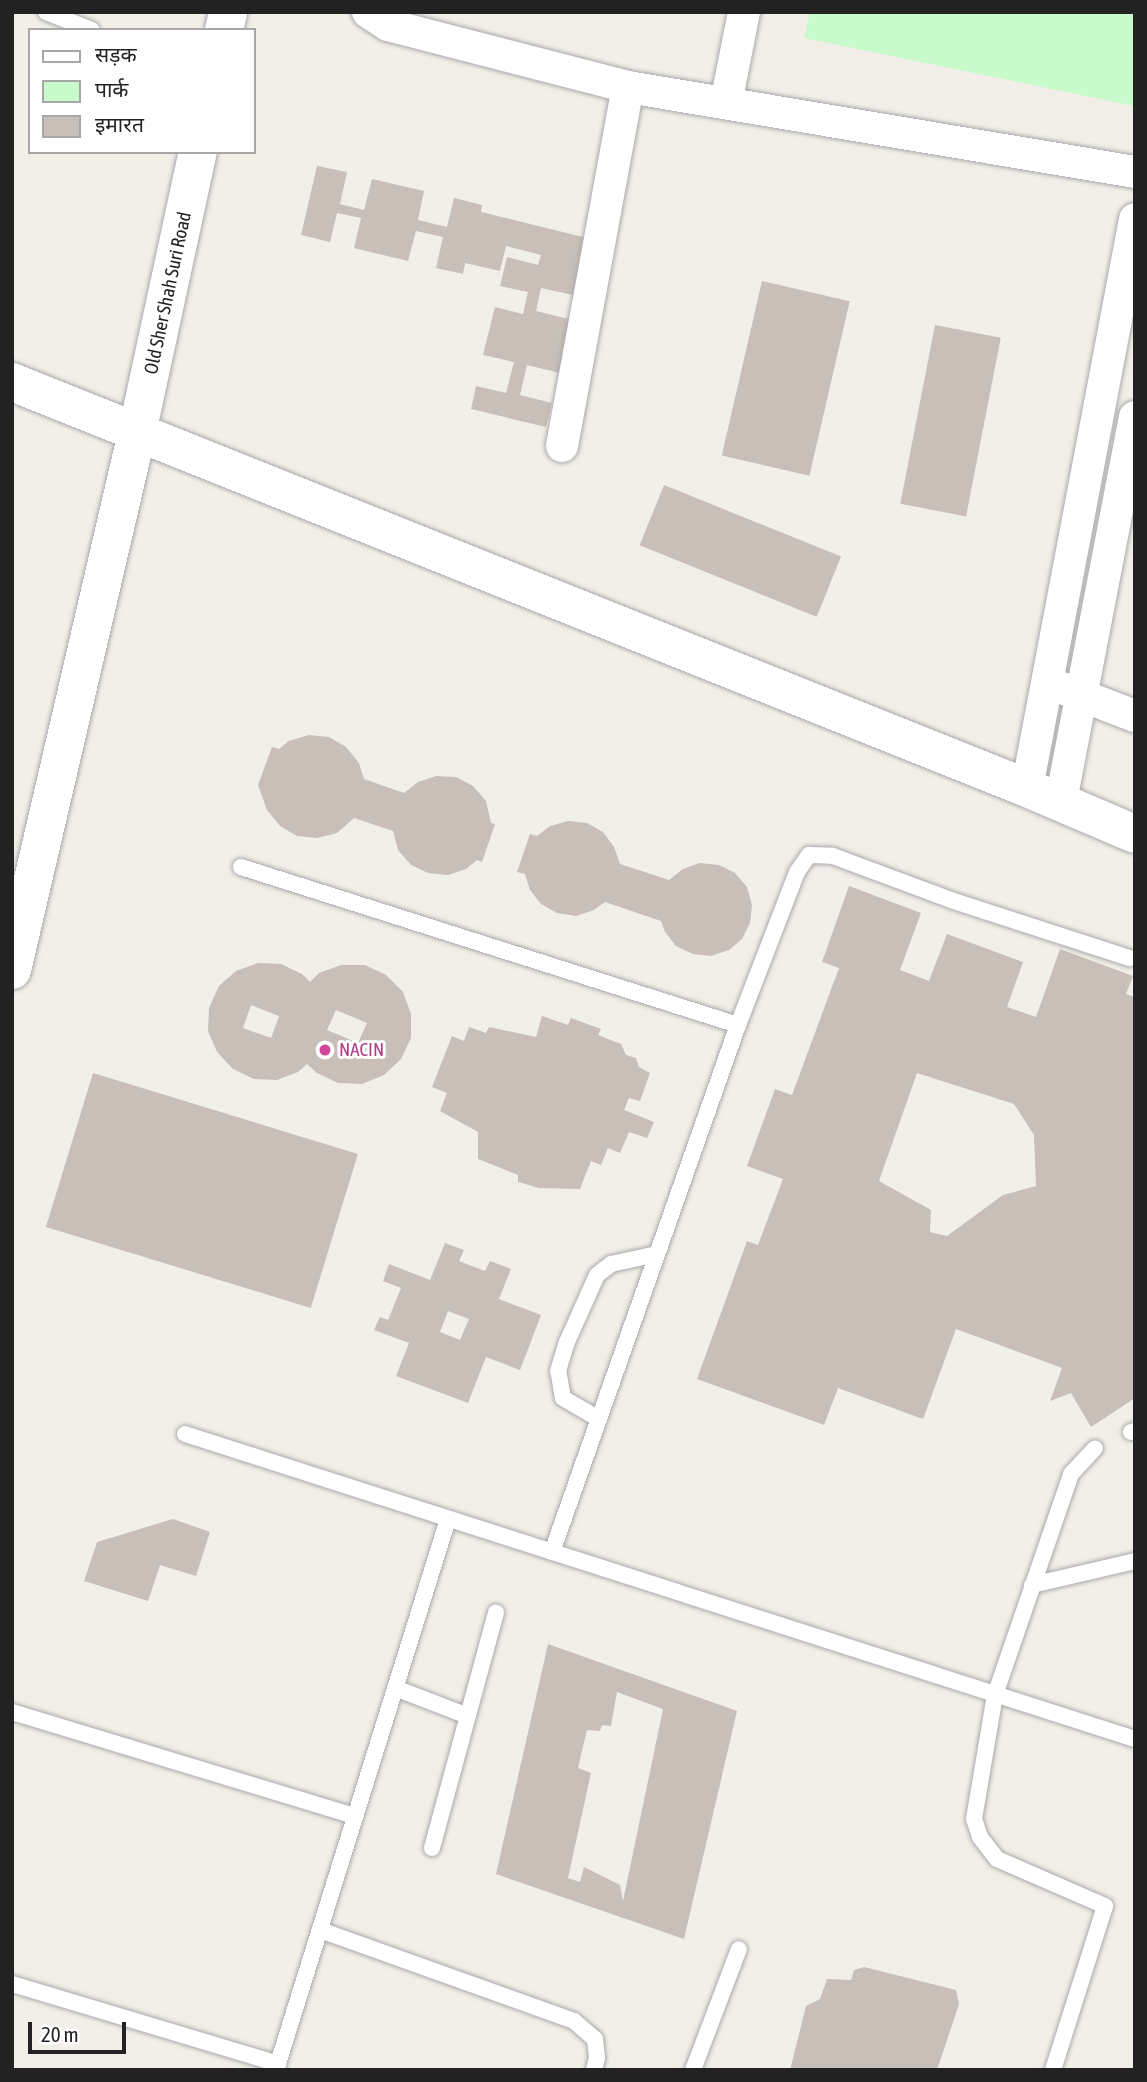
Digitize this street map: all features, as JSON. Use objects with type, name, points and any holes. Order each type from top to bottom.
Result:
[{"type":"street","points":[[368,12],[388,25],[628,87],[1135,172]]},
{"type":"street","points":[[726,103],[744,12]]},
{"type":"street","points":[[562,446],[628,87]]},
{"type":"street","name":"Old Sher Shah Suri Road","points":[[12,970],[137,433],[198,154]]},
{"type":"street","points":[[1044,794],[1047,682],[1135,219]]},
{"type":"street","points":[[12,382],[1044,794],[1135,834]]},
{"type":"street","points":[[1044,794],[1080,695],[1135,417]]},
{"type":"street","points":[[1047,682],[1135,716]]},
{"type":"lane","points":[[46,12],[87,28]]},
{"type":"lane","points":[[552,1552],[738,1025],[797,872],[809,855],[833,856],[951,900],[1130,958]]},
{"type":"lane","points":[[241,867],[738,1025]]},
{"type":"lane","points":[[598,1419],[563,1398],[558,1371],[567,1342],[597,1275],[611,1264],[657,1254]]},
{"type":"lane","points":[[185,1434],[1135,1739]]},
{"type":"lane","points":[[1053,2070],[1105,1906],[997,1859],[979,1837],[974,1819],[995,1695],[1070,1474],[1095,1448]]},
{"type":"lane","points":[[12,1984],[277,2067],[448,1519]]},
{"type":"lane","points":[[1032,1585],[1135,1561]]},
{"type":"lane","points":[[432,1848],[496,1613]]},
{"type":"lane","points":[[395,1688],[468,1716]]},
{"type":"lane","points":[[12,1712],[355,1816]]},
{"type":"lane","points":[[320,1930],[574,2021],[595,2039],[597,2058],[594,2070]]},
{"type":"lane","points":[[693,2070],[739,1949]]},
{"type":"green space","points":[[810,12],[1135,12],[1134,106],[804,38]]},
{"type":"building","points":[[317,166],[347,172],[340,204],[364,210],[372,179],[424,191],[418,220],[447,227],[454,198],[482,205],[481,212],[587,238],[573,295],[541,288],[536,311],[573,320],[560,373],[527,365],[520,395],[552,403],[546,427],[471,409],[476,386],[506,393],[514,362],[483,355],[495,307],[523,314],[528,292],[500,286],[507,257],[538,265],[541,255],[506,246],[500,271],[465,263],[463,274],[436,268],[443,237],[416,231],[408,261],[354,248],[361,218],[337,213],[330,242],[301,235]]},
{"type":"building","points":[[762,281],[850,301],[809,476],[722,455]]},
{"type":"building","points":[[935,325],[1001,338],[966,516],[900,504]]},
{"type":"building","points":[[664,485],[841,557],[817,617],[640,545]]},
{"type":"building","points":[[309,735],[329,737],[346,747],[359,763],[364,779],[404,793],[418,782],[436,776],[456,777],[473,786],[486,801],[491,823],[495,824],[482,862],[477,860],[466,869],[448,875],[428,873],[411,865],[398,850],[393,831],[354,818],[337,833],[317,838],[297,836],[280,826],[267,810],[258,785],[272,747],[279,749],[289,741]]},
{"type":"building","points":[[568,821],[587,823],[603,832],[614,847],[620,864],[669,880],[683,869],[700,863],[719,865],[735,873],[747,887],[752,905],[750,923],[742,939],[729,950],[711,956],[693,954],[676,946],[665,932],[661,921],[605,902],[594,910],[576,916],[557,913],[541,904],[530,890],[525,874],[517,872],[530,834],[537,836],[550,826]]},
{"type":"building","points":[[849,886],[921,913],[900,970],[929,981],[947,934],[1023,962],[1007,1007],[1036,1017],[1060,949],[1133,976],[1126,994],[1135,997],[1135,1398],[1091,1427],[1071,1393],[1050,1401],[1062,1368],[956,1329],[923,1419],[838,1388],[824,1425],[697,1379],[747,1241],[758,1245],[783,1179],[747,1166],[775,1089],[792,1095],[839,968],[822,962]],"holes":[[[917,1073],[1014,1104],[1034,1135],[1036,1186],[1003,1195],[947,1236],[930,1232],[931,1210],[879,1181]]]},
{"type":"building","points":[[258,963],[281,964],[302,974],[310,982],[319,973],[341,965],[365,965],[386,975],[403,992],[411,1014],[411,1038],[401,1059],[384,1075],[362,1084],[338,1083],[317,1073],[307,1064],[298,1072],[277,1080],[254,1079],[233,1069],[217,1052],[208,1031],[209,1008],[219,986],[236,971]],"holes":[[[251,1005],[279,1016],[271,1038],[243,1028]],[[336,1010],[367,1023],[358,1043],[327,1030]]]},
{"type":"building","points":[[542,1016],[568,1025],[571,1018],[601,1029],[598,1035],[621,1044],[626,1055],[636,1058],[639,1067],[650,1073],[640,1101],[629,1098],[624,1110],[654,1122],[647,1138],[629,1132],[620,1153],[608,1148],[601,1165],[591,1161],[580,1189],[539,1188],[518,1182],[518,1175],[478,1159],[478,1132],[440,1111],[447,1093],[432,1087],[452,1036],[464,1041],[469,1027],[486,1033],[489,1027],[536,1037]]},
{"type":"building","points":[[93,1073],[358,1154],[311,1308],[46,1227]]},
{"type":"building","points":[[445,1243],[464,1250],[459,1261],[485,1271],[490,1261],[511,1269],[499,1299],[541,1315],[520,1370],[486,1357],[468,1403],[396,1376],[409,1343],[374,1330],[380,1317],[388,1320],[401,1288],[383,1281],[389,1264],[430,1280]],"holes":[[[448,1311],[469,1319],[460,1340],[440,1332]]]},
{"type":"building","points":[[173,1519],[210,1532],[196,1576],[160,1565],[148,1601],[84,1581],[97,1542]]},
{"type":"building","points":[[548,1644],[737,1711],[684,1939],[496,1874]],"holes":[[[617,1692],[663,1709],[623,1901],[620,1885],[584,1867],[580,1882],[568,1878],[591,1773],[578,1768],[587,1730],[600,1731],[602,1725],[611,1726]]]},
{"type":"building","points":[[864,1967],[956,1990],[959,2004],[937,2070],[790,2070],[806,2006],[820,1999],[827,1979],[851,1980],[854,1970]]},
{"type":"place","name":"NACIN","points":[[325,1050]]}]
